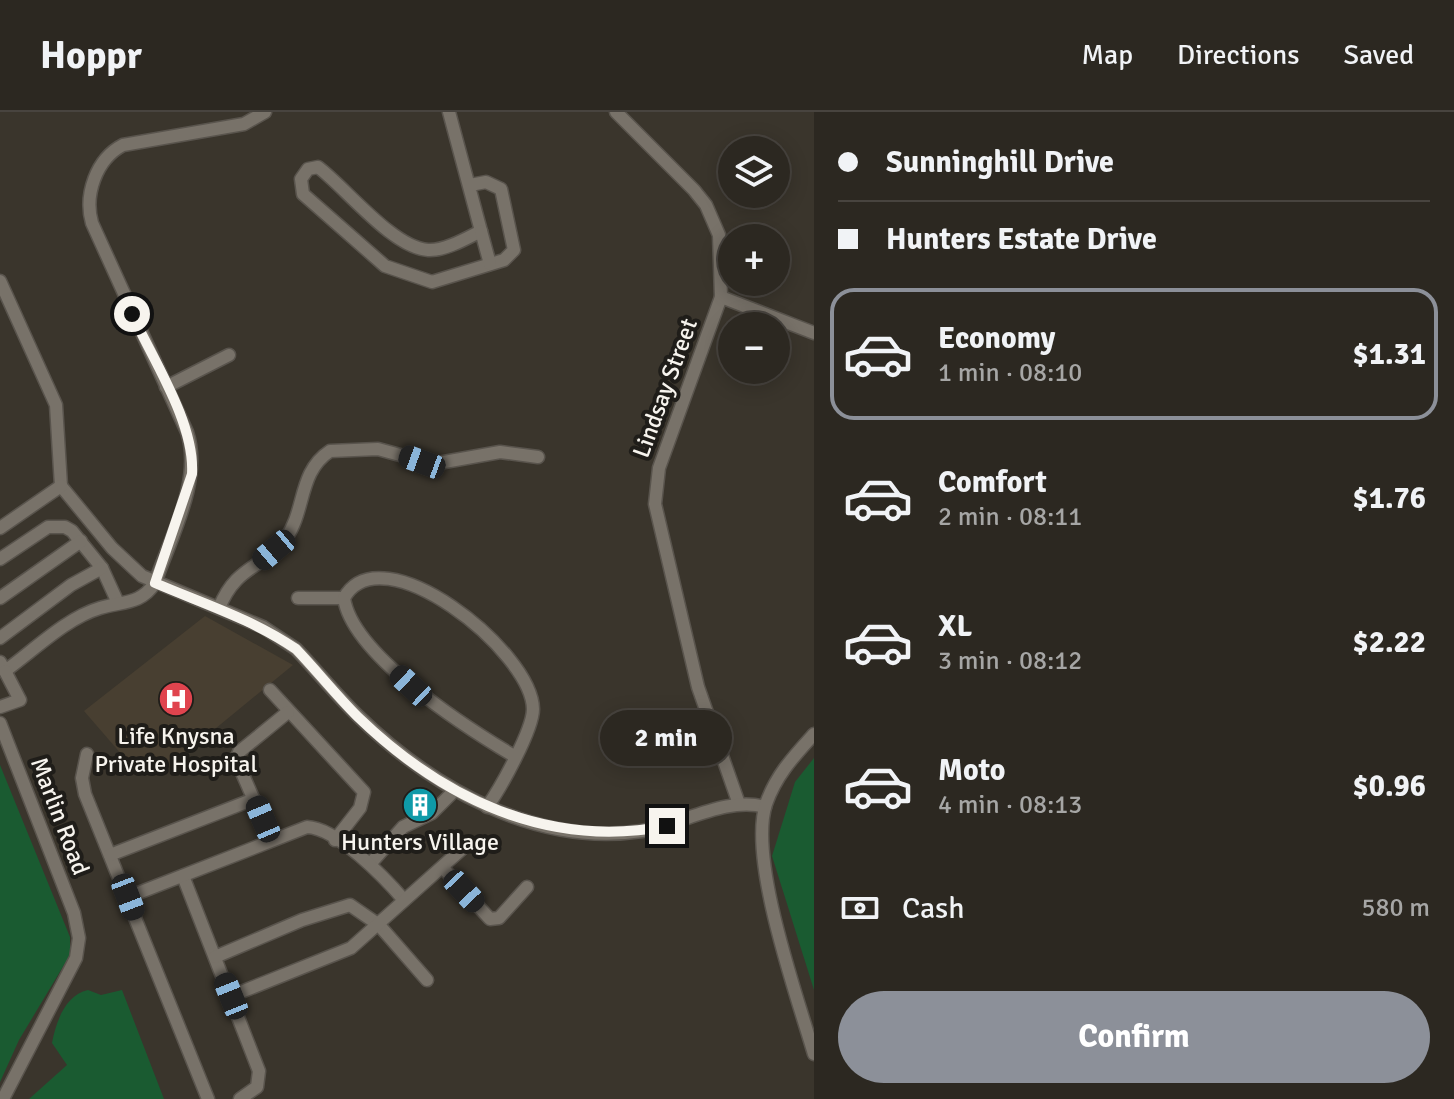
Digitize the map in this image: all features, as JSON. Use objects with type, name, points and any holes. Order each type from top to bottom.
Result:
[{"type":"street","points":[[0,707],[20,700],[2,667],[91,611],[138,600],[155,583],[192,474],[193,459],[187,432],[98,241],[89,212],[93,181],[113,150],[123,145],[244,124],[265,112]]},
{"type":"street","points":[[449,112],[490,264]]},
{"type":"street","name":"Lindsay Street","points":[[616,112],[706,205],[719,235],[721,297],[659,468],[655,504],[698,687],[739,804]]},
{"type":"street","points":[[470,185],[494,183],[501,189],[507,204],[514,250],[504,260],[432,282],[385,266],[306,199],[301,179],[308,169],[318,167],[403,240],[421,248],[436,249],[481,231]]},
{"type":"street","points":[[0,281],[56,405],[61,486],[119,556],[155,583],[263,627],[296,649],[387,742],[455,790],[487,807],[553,828],[612,834],[667,826],[739,804],[765,807]]},
{"type":"street","points":[[721,297],[814,333]]},
{"type":"street","points":[[166,387],[229,355]]},
{"type":"street","points":[[219,608],[233,579],[262,561],[288,534],[312,468],[330,451],[378,449],[433,464],[500,452],[538,457]]},
{"type":"street","points":[[0,528],[61,486]]},
{"type":"street","points":[[0,559],[48,527],[65,527],[81,541],[102,568],[118,603]]},
{"type":"street","points":[[0,598],[81,541]]},
{"type":"street","points":[[0,638],[71,585],[102,568]]},
{"type":"street","points":[[487,807],[502,787],[531,722],[532,701],[526,682],[478,624],[456,608],[390,578],[363,580],[349,589],[344,598],[349,617],[389,666],[434,703],[514,756]]},
{"type":"street","points":[[298,598],[344,598]]},
{"type":"street","points":[[270,690],[338,768],[360,786],[365,796],[335,840]]},
{"type":"street","points":[[271,839],[237,756],[288,712]]},
{"type":"street","name":"Marlin Road","points":[[0,723],[74,913],[79,938],[68,977],[3,1099]]},
{"type":"street","points":[[814,734],[781,772],[765,807],[761,838],[763,865],[814,1054]]},
{"type":"street","points":[[87,754],[82,784],[208,1099]]},
{"type":"street","points":[[371,863],[403,827],[432,813],[455,790]]},
{"type":"street","points":[[110,855],[254,799]]},
{"type":"street","points":[[128,897],[307,827],[371,863],[404,900]]},
{"type":"street","points":[[231,996],[345,951],[379,925],[463,848]]},
{"type":"street","points":[[443,868],[490,919],[502,915],[527,887]]},
{"type":"street","points":[[183,876],[259,1071],[255,1090],[240,1099]]},
{"type":"street","points":[[215,957],[340,906],[356,907],[379,925],[427,980]]},
{"type":"shaded area","name":"Life Knysna Private Hospital","points":[[205,616],[293,665],[159,775],[135,770],[84,711]]},
{"type":"green space","points":[[814,758],[814,990],[772,856],[795,782]]},
{"type":"green space","points":[[0,765],[70,937],[70,955],[19,1040],[0,1082]]},
{"type":"green space","points":[[88,990],[101,995],[122,990],[164,1099],[29,1099],[67,1065],[52,1043],[56,1027],[73,997]]},
{"type":"place","name":"Life Knysna Private Hospital","points":[[176,699]]},
{"type":"place","name":"Hunters Village","points":[[420,805]]},
{"type":"route","points":[[132,314],[187,432],[193,459],[192,474],[155,583],[245,619],[280,638],[296,649],[358,716],[387,742],[455,790],[487,807],[553,828],[583,833],[612,834],[667,826]]}]
